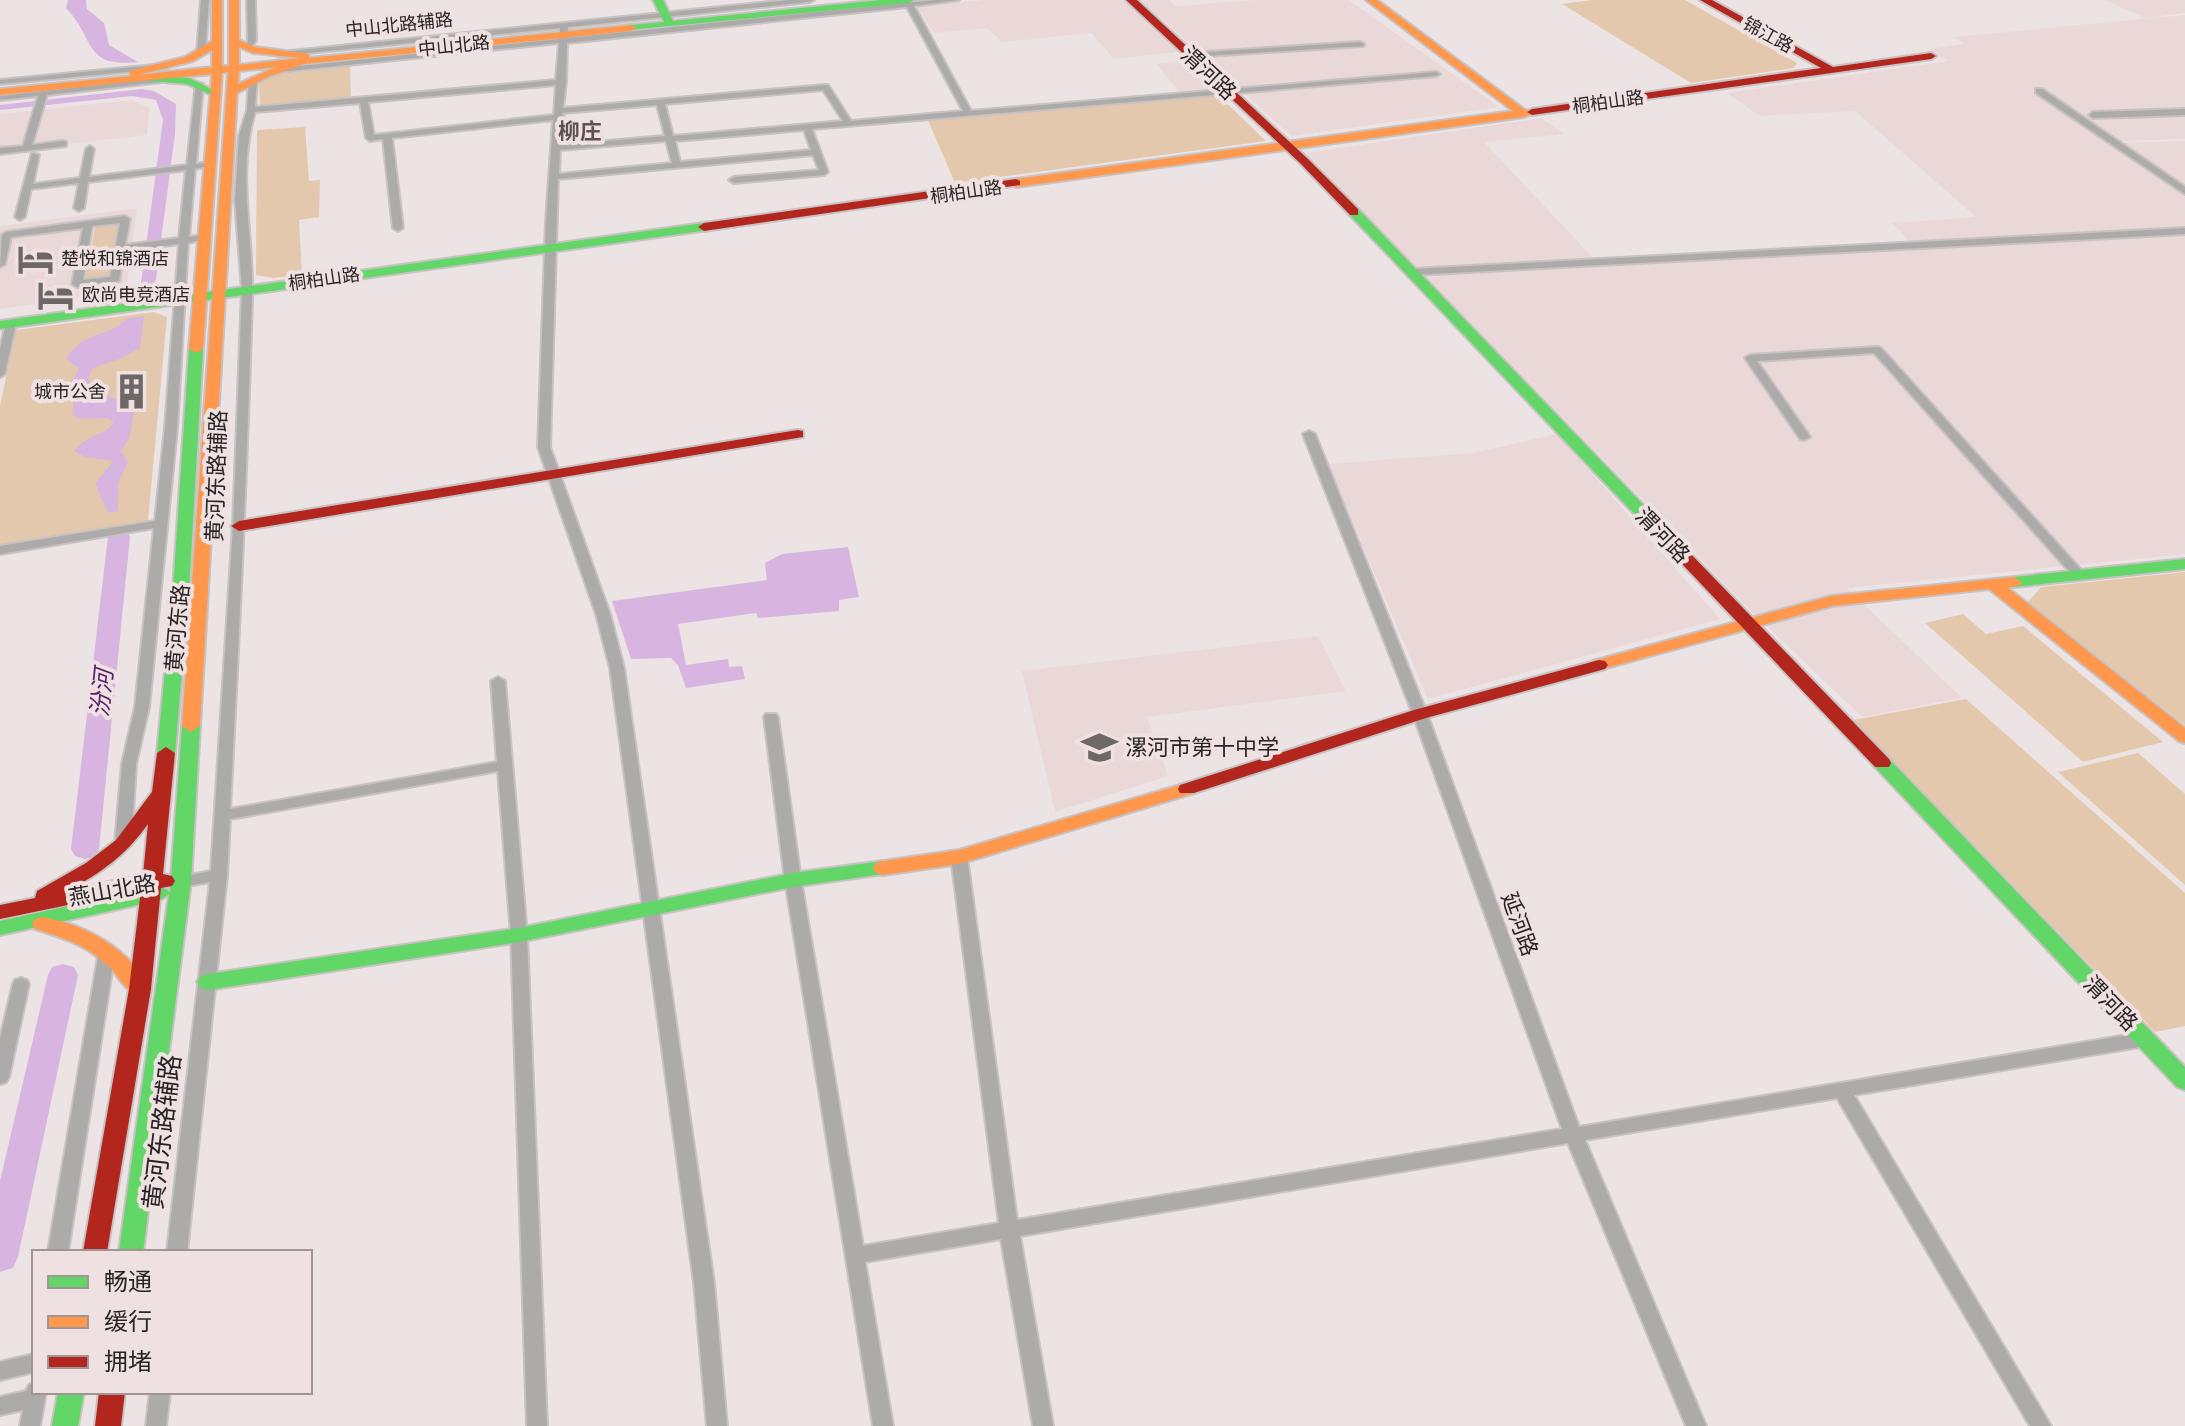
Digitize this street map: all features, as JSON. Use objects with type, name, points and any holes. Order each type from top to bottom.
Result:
[{"type":"street","points":[[205,0],[225,46],[279,62],[304,59]]},
{"type":"street","name":"黄河东路","points":[[95,1250],[140,989],[162,792],[181,590],[203,238],[200,166],[214,90],[226,66],[217,0]]},
{"type":"street","name":"黄河东路","points":[[225,46],[234,0]]},
{"type":"street","points":[[0,98],[41,100],[166,73],[225,46],[252,41],[251,0]]},
{"type":"street","points":[[671,14],[810,0]]},
{"type":"street","name":"中山北路","points":[[0,87],[564,33],[671,14],[858,0]]},
{"type":"street","name":"中山北路辅路","points":[[279,62],[564,33],[955,0]]},
{"type":"street","name":"渭河路","points":[[1131,0],[1290,147],[1413,272],[2185,1081]]},
{"type":"street","points":[[1371,0],[1524,114]]},
{"type":"street","name":"锦江路","points":[[1705,0],[1832,70]]},
{"type":"street","points":[[909,2],[968,112]]},
{"type":"street","name":"中山北路","points":[[671,14],[909,2]]},
{"type":"street","points":[[564,33],[550,249],[544,447],[603,614],[617,668],[704,1283],[717,1426]]},
{"type":"street","name":"中山北路辅路","points":[[279,62],[564,33]]},
{"type":"street","points":[[1191,55],[1360,44]]},
{"type":"street","name":"桐柏山路","points":[[5,324],[1931,56]]},
{"type":"street","points":[[132,75],[166,73],[214,90],[253,79],[279,62]]},
{"type":"street","points":[[0,87],[166,73]]},
{"type":"street","points":[[558,148],[1436,74]]},
{"type":"street","name":"黄河东路辅路","points":[[177,1250],[219,875],[239,526],[247,290],[240,199],[243,136],[251,110],[253,79]]},
{"type":"street","points":[[251,110],[562,82]]},
{"type":"street","points":[[363,99],[370,138],[660,102],[825,87],[848,123]]},
{"type":"street","name":"黄河东路","points":[[131,1250],[181,882],[220,293],[214,90]]},
{"type":"street","points":[[2039,91],[2185,191]]},
{"type":"street","points":[[20,217],[41,100]]},
{"type":"street","points":[[660,102],[677,166]]},
{"type":"street","points":[[2093,115],[2185,112]]},
{"type":"street","points":[[734,180],[824,172],[807,127]]},
{"type":"street","points":[[387,136],[398,228]]},
{"type":"street","points":[[0,151],[31,151],[63,144]]},
{"type":"street","points":[[79,208],[90,149]]},
{"type":"street","points":[[556,177],[816,152]]},
{"type":"street","points":[[27,187],[200,166],[184,241],[171,428],[142,707],[129,764],[123,845]]},
{"type":"street","points":[[0,264],[7,235],[88,224],[125,219],[115,279],[77,284],[88,224]]},
{"type":"street","points":[[1413,272],[2185,231]]},
{"type":"street","points":[[120,249],[203,238]]},
{"type":"street","points":[[0,374],[5,324]]},
{"type":"street","points":[[1804,437],[1750,358],[1877,350],[2079,575]]},
{"type":"street","points":[[239,526],[798,434]]},
{"type":"street","name":"延河路","points":[[1309,434],[1420,714],[1573,1134],[1696,1426]]},
{"type":"street","points":[[0,550],[159,524]]},
{"type":"street","points":[[208,982],[519,935],[793,880],[959,857],[1064,828],[1420,714],[1831,601],[2185,564]]},
{"type":"street","points":[[1994,585],[2185,737]]},
{"type":"street","points":[[498,681],[519,935],[537,1426]]},
{"type":"street","points":[[771,717],[793,880],[883,1426]]},
{"type":"street","points":[[222,815],[505,765]]},
{"type":"street","points":[[24,915],[123,845],[162,792]]},
{"type":"street","points":[[959,857],[1009,1228],[1043,1426]]},
{"type":"street","points":[[181,882],[219,875]]},
{"type":"street","name":"燕山北路","points":[[0,928],[24,915],[181,882]]},
{"type":"street","name":"燕山北路","points":[[0,912],[24,915]]},
{"type":"street","points":[[24,915],[86,936],[127,970],[140,989]]},
{"type":"street","points":[[58,1250],[107,951]]},
{"type":"street","points":[[0,1077],[21,984]]},
{"type":"street","points":[[857,1255],[2145,1039]]},
{"type":"street","points":[[1841,1089],[2041,1426]]},
{"type":"street","points":[[0,1371],[32,1363]]},
{"type":"street","points":[[65,1426],[71,1394]]},
{"type":"street","points":[[108,1426],[112,1394]]},
{"type":"street","points":[[156,1426],[160,1394]]},
{"type":"street","points":[[0,1406],[35,1395],[30,1426]]},
{"type":"shaded area","points":[[68,0],[86,0],[87,9],[104,23],[109,45],[138,62],[120,63],[99,56],[66,8]]},
{"type":"shaded area","points":[[983,0],[1122,0],[1178,52],[1114,59],[1091,33],[1002,42],[987,28],[934,33],[917,7]]},
{"type":"shaded area","points":[[1141,0],[1170,0],[1175,6],[1259,0],[1349,0],[1499,107],[1291,136]]},
{"type":"shaded area","points":[[1592,0],[1685,0],[1797,63],[1794,68],[1691,83],[1562,4]]},
{"type":"shaded area","points":[[2104,0],[2185,0],[2185,13],[2145,18]]},
{"type":"shaded area","points":[[2185,15],[2185,139],[2121,141],[2044,88],[2037,88],[2117,143],[2185,141],[2185,554],[1847,588],[1962,698],[1862,717],[1752,612],[1306,153],[1541,118],[1564,134],[1484,142],[1599,264],[1918,250],[1892,223],[1976,217],[1855,111],[1760,116],[1727,93],[1949,61],[1929,49],[1965,44],[1954,37]]},
{"type":"shaded area","points":[[1184,61],[1216,90],[1180,93],[1157,64]]},
{"type":"shaded area","points":[[350,66],[351,98],[260,107],[259,82],[273,75]]},
{"type":"shaded area","points":[[142,89],[154,91],[176,104],[175,134],[156,279],[151,293],[134,296],[141,283],[163,120],[156,100],[132,96],[0,110],[0,105]]},
{"type":"shaded area","points":[[1217,94],[1266,141],[955,183],[927,118]]},
{"type":"shaded area","points":[[132,100],[149,108],[147,135],[0,152],[0,114]]},
{"type":"shaded area","points":[[305,127],[309,181],[320,180],[319,217],[299,220],[302,275],[273,278],[256,275],[257,130]]},
{"type":"shaded area","points":[[137,208],[126,292],[0,309],[0,226]]},
{"type":"shaded area","points":[[119,221],[109,278],[85,281],[96,224]]},
{"type":"shaded area","points":[[154,312],[167,317],[148,521],[0,546],[0,406],[16,330]]},
{"type":"shaded area","points":[[144,316],[140,348],[93,368],[88,378],[94,389],[135,408],[129,439],[121,451],[128,462],[118,483],[118,511],[108,513],[95,484],[113,461],[85,457],[74,451],[114,422],[107,418],[79,419],[73,415],[73,403],[61,394],[79,368],[66,359],[80,343],[121,324],[127,318]]},
{"type":"shaded area","points":[[1557,434],[1720,619],[1428,699],[1328,464],[1472,453]]},
{"type":"shaded area","points":[[848,547],[859,597],[839,600],[839,611],[758,618],[756,613],[678,624],[686,665],[728,659],[729,667],[742,666],[745,679],[686,688],[678,665],[671,658],[631,659],[612,601],[767,580],[765,563],[782,554]]},
{"type":"shaded area","points":[[2185,572],[2185,725],[2028,602],[2041,587]]},
{"type":"shaded area","points":[[1963,614],[1986,634],[2023,626],[2163,742],[2083,762],[1925,623]]},
{"type":"shaded area","name":"漯河市第十中学","points":[[1318,636],[1346,691],[1147,717],[1168,776],[1055,812],[1022,671]]},
{"type":"shaded area","points":[[1966,699],[2185,893],[2185,1026],[2155,1032],[1853,720]]},
{"type":"shaded area","points":[[2138,753],[2185,794],[2185,885],[2058,772]]},
{"type":"waterway","name":"汾河","points":[[85,849],[119,537]]},
{"type":"waterway","name":"汾河","points":[[0,1257],[63,975]]},
{"type":"traffic: fast","points":[[658,0],[670,25]]},
{"type":"traffic: fast","points":[[631,28],[909,0]]},
{"type":"traffic: fast","points":[[144,78],[189,81],[214,93]]},
{"type":"traffic: fast","points":[[1354,212],[1651,522]]},
{"type":"traffic: fast","points":[[0,325],[704,227]]},
{"type":"traffic: fast","points":[[166,753],[181,590],[196,349]]},
{"type":"traffic: fast","points":[[2014,582],[2185,564]]},
{"type":"traffic: fast","points":[[131,1250],[181,882],[191,726]]},
{"type":"traffic: fast","points":[[1882,763],[2185,1081]]},
{"type":"traffic: fast","points":[[208,982],[519,935],[793,880],[883,868]]},
{"type":"traffic: fast","points":[[0,928],[160,893]]},
{"type":"traffic: fast","points":[[65,1426],[71,1394]]},
{"type":"traffic: slow","points":[[196,349],[217,70],[217,0]]},
{"type":"traffic: slow","points":[[191,726],[234,63],[234,0]]},
{"type":"traffic: slow","points":[[1371,0],[1524,114]]},
{"type":"traffic: slow","points":[[0,92],[631,28]]},
{"type":"traffic: slow","points":[[234,41],[253,50],[305,56]]},
{"type":"traffic: slow","points":[[133,73],[189,59],[216,43]]},
{"type":"traffic: slow","points":[[231,92],[264,75],[303,61]]},
{"type":"traffic: slow","points":[[1016,183],[1532,112]]},
{"type":"traffic: slow","points":[[1599,665],[1831,601],[2014,582]]},
{"type":"traffic: slow","points":[[1994,585],[2185,737]]},
{"type":"traffic: slow","points":[[883,868],[959,857],[1187,789]]},
{"type":"traffic: slow","points":[[42,924],[86,938],[110,955],[140,989]]},
{"type":"traffic: jam","points":[[1131,0],[1304,161],[1354,212]]},
{"type":"traffic: jam","points":[[1705,0],[1832,70]]},
{"type":"traffic: jam","points":[[1532,112],[1931,56]]},
{"type":"traffic: jam","points":[[704,227],[1016,183]]},
{"type":"traffic: jam","points":[[239,526],[798,434]]},
{"type":"traffic: jam","points":[[1651,522],[1882,763]]},
{"type":"traffic: jam","points":[[1187,789],[1420,714],[1599,665]]},
{"type":"traffic: jam","points":[[95,1250],[140,989],[166,753]]},
{"type":"traffic: jam","points":[[44,896],[93,868],[123,845],[162,792]]},
{"type":"traffic: jam","points":[[0,912],[154,880],[165,881]]},
{"type":"traffic: jam","points":[[108,1426],[112,1394]]},
{"type":"place","name":"楚悦和锦酒店","points":[[35,259]]},
{"type":"place","name":"欧尚电竞酒店","points":[[56,295]]},
{"type":"place","name":"城市公舍","points":[[132,392]]},
{"type":"place","name":"漯河市第十中学","points":[[1099,747]]},
{"type":"district","name":"柳庄","points":[[580,131]]}]
